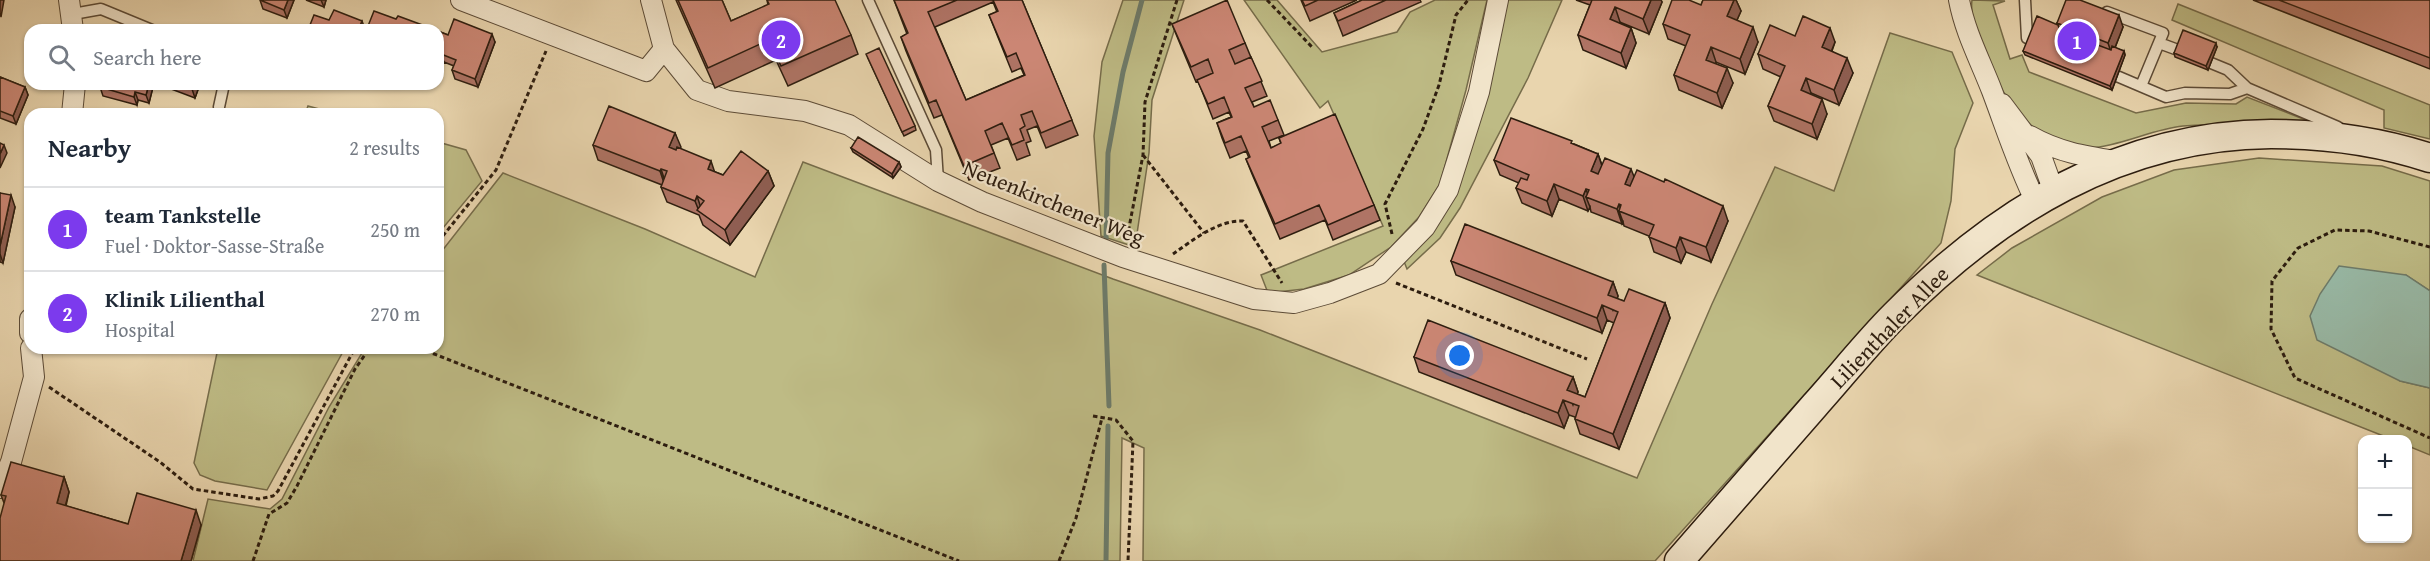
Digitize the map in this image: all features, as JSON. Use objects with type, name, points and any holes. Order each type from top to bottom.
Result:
[{"type":"main road","name":"Lilienthaler Allee","points":[[1679,561],[1894,316],[1966,250],[2045,197],[2119,161],[2157,148],[2232,135],[2301,135],[2372,143],[2430,158]]},
{"type":"street","points":[[461,0],[646,71],[664,48],[651,0]]},
{"type":"street","name":"Neuenkirchener Weg","points":[[664,48],[697,90],[728,101],[805,111],[849,126],[938,181],[982,202],[1123,257],[1254,300],[1294,303],[1330,293],[1379,274],[1425,227],[1448,190],[1479,92],[1498,0]]},
{"type":"street","points":[[1959,0],[1970,40],[1992,90],[2016,160],[2045,197]]},
{"type":"street","points":[[73,108],[74,90]]},
{"type":"street","points":[[1992,90],[2041,156],[2045,197]]},
{"type":"street","points":[[2026,134],[2067,153],[2119,161]]},
{"type":"street","points":[[0,488],[11,462],[34,377],[32,354]]},
{"type":"lane","points":[[868,0],[936,150],[938,181]]},
{"type":"lane","points":[[2025,0],[2027,38],[2047,47]]},
{"type":"lane","points":[[2098,8],[2163,33],[2141,86]]},
{"type":"lane","points":[[71,15],[101,9],[137,24]]},
{"type":"lane","points":[[2158,43],[2178,50]]},
{"type":"lane","points":[[2211,63],[2228,70],[2247,88],[2372,143]]},
{"type":"lane","points":[[2089,64],[2166,96],[2185,93],[2230,94],[2247,88]]},
{"type":"lane","points":[[219,107],[223,90]]},
{"type":"path","points":[[1123,257],[1143,155],[1145,102],[1177,0]]},
{"type":"path","points":[[1267,0],[1312,47]]},
{"type":"path","points":[[1400,252],[1389,228],[1385,204],[1423,129],[1439,86],[1456,15],[1468,0]]},
{"type":"path","points":[[444,235],[496,170],[553,36]]},
{"type":"path","points":[[1143,155],[1204,233]]},
{"type":"path","points":[[1154,267],[1204,233],[1233,221],[1243,221],[1294,303]]},
{"type":"path","points":[[2430,248],[2369,231],[2335,230],[2298,248],[2272,281],[2271,329],[2295,378],[2430,438]]},
{"type":"path","points":[[1379,274],[1416,293],[1587,359]]},
{"type":"path","points":[[34,377],[160,462],[193,489],[259,499],[273,496],[278,491],[351,354]]},
{"type":"path","points":[[253,561],[269,514],[286,503],[297,486],[355,369],[365,354]]},
{"type":"path","points":[[434,354],[959,561]]},
{"type":"path","points":[[1093,416],[1116,420],[1133,441],[1128,561]]},
{"type":"path","points":[[1059,561],[1076,518],[1102,418]]},
{"type":"shaded area","points":[[1123,0],[1184,0],[1152,100],[1149,153],[1135,247],[1101,236],[1094,136],[1102,62]]},
{"type":"shaded area","points":[[1244,0],[1277,0],[1322,52],[1397,32],[1410,12],[1435,0],[1487,0],[1466,90],[1440,184],[1419,217],[1391,247],[1349,275],[1304,289],[1268,293],[1261,275],[1383,226],[1328,101],[1320,108]]},
{"type":"shaded area","points":[[1508,0],[1562,0],[1528,78],[1460,208],[1440,238],[1407,269],[1403,259],[1435,227]]},
{"type":"shaded area","points":[[1972,0],[2005,1],[1993,5],[2010,59],[2022,55],[2029,72],[2136,113],[2186,103],[2236,104],[2247,97],[2321,126],[2252,124],[2183,126],[2160,130],[2102,147],[2073,147],[2057,142],[2028,123],[2016,110],[1997,80],[1978,33],[1973,16]]},
{"type":"shaded area","points":[[2178,4],[2430,105],[2430,139],[2384,128],[2384,110],[2172,20]]},
{"type":"shaded area","points":[[1890,33],[1952,52],[1973,103],[1955,149],[1951,201],[1941,243],[1655,561],[1143,561],[1144,448],[1122,438],[1120,561],[193,561],[208,499],[270,509],[282,499],[329,407],[361,354],[444,354],[444,248],[503,173],[645,229],[755,277],[803,162],[1113,279],[1260,330],[1637,478],[1712,304],[1775,167],[1834,191]]},
{"type":"shaded area","points":[[444,144],[466,150],[482,181],[444,227]]},
{"type":"shaded area","points":[[2259,158],[2382,166],[2430,181],[2430,291],[2406,275],[2400,381],[2430,388],[2430,455],[2412,448],[2412,435],[2381,435],[1977,275],[2012,248],[2102,197],[2174,170]]},
{"type":"shaded area","points":[[2339,266],[2406,275],[2430,291],[2430,388],[2400,381],[2317,340],[2310,316],[2320,294]]},
{"type":"shaded area","points":[[217,354],[342,354],[267,490],[215,481],[200,475],[194,463]]},
{"type":"building","points":[[260,0],[288,0],[284,10]]},
{"type":"building","points":[[678,0],[722,0],[731,21],[769,4],[767,0],[835,0],[851,35],[781,66],[769,40],[708,68]]},
{"type":"building","points":[[894,0],[957,0],[928,12],[966,100],[1025,75],[1016,53],[1007,57],[989,15],[998,11],[993,0],[1022,0],[1072,120],[1041,133],[1032,111],[1021,115],[1025,126],[1020,129],[1024,140],[1012,145],[1002,123],[985,131],[994,153],[964,166],[936,100],[929,103],[901,37],[908,33]]},
{"type":"building","points":[[1227,0],[1245,43],[1229,50],[1235,64],[1251,57],[1262,81],[1245,88],[1254,107],[1270,100],[1278,120],[1262,127],[1271,148],[1281,143],[1279,138],[1335,114],[1374,205],[1328,225],[1319,205],[1275,224],[1246,159],[1250,157],[1241,136],[1225,143],[1217,123],[1232,117],[1224,97],[1208,104],[1197,80],[1213,73],[1208,59],[1191,67],[1172,24]]},
{"type":"building","points":[[1302,0],[1318,0],[1305,6]]},
{"type":"building","points":[[1362,0],[1386,0],[1338,21],[1334,13]]},
{"type":"building","points":[[1592,0],[1651,0],[1643,19],[1615,7],[1610,19],[1631,28],[1621,53],[1578,35]]},
{"type":"building","points":[[1672,0],[1689,0],[1701,5],[1703,0],[1734,0],[1727,16],[1753,27],[1740,59],[1711,47],[1706,60],[1727,68],[1717,93],[1674,75],[1690,35],[1663,24]]},
{"type":"building","points":[[2066,0],[2080,0],[2119,15],[2108,43],[2057,23]]},
{"type":"building","points":[[2279,0],[2430,0],[2430,58]]},
{"type":"building","points":[[334,10],[362,21],[361,24],[310,24],[314,15],[329,20]]},
{"type":"building","points":[[374,11],[420,24],[369,24]]},
{"type":"building","points":[[1803,16],[1830,28],[1822,47],[1847,58],[1834,90],[1806,78],[1801,90],[1822,99],[1812,124],[1768,106],[1785,66],[1758,54],[1770,25],[1795,36]]},
{"type":"building","points":[[2037,16],[2058,25],[2060,31],[2111,50],[2112,46],[2124,51],[2110,86],[2023,51]]},
{"type":"building","points":[[454,19],[492,34],[475,79],[452,70],[456,60],[444,55],[444,33],[448,35]]},
{"type":"building","points":[[2183,30],[2216,43],[2206,66],[2174,53]]},
{"type":"building","points":[[879,48],[915,126],[902,132],[866,54]]},
{"type":"building","points":[[0,77],[24,87],[13,116],[0,111]]},
{"type":"building","points":[[110,90],[147,90],[146,95],[135,92],[134,97]]},
{"type":"building","points":[[609,106],[675,133],[669,147],[676,150],[677,147],[711,161],[708,169],[723,175],[741,151],[768,171],[725,230],[697,210],[704,201],[697,196],[695,201],[661,187],[667,171],[661,169],[660,171],[593,145]]},
{"type":"building","points":[[1511,118],[1572,141],[1571,143],[1598,154],[1591,171],[1598,174],[1605,158],[1631,169],[1625,184],[1630,186],[1637,170],[1664,182],[1665,179],[1723,206],[1706,247],[1680,237],[1676,248],[1649,237],[1654,225],[1619,211],[1621,205],[1619,204],[1617,209],[1586,197],[1589,190],[1586,189],[1583,196],[1554,184],[1547,201],[1516,188],[1521,178],[1527,180],[1529,175],[1494,160]]},
{"type":"building","points":[[858,137],[899,162],[892,174],[851,148]]},
{"type":"building","points":[[0,193],[11,195],[0,246]]},
{"type":"building","points":[[1465,224],[1613,282],[1608,295],[1624,301],[1629,289],[1665,303],[1613,434],[1575,419],[1579,406],[1563,400],[1558,413],[1414,357],[1428,320],[1573,377],[1567,390],[1585,397],[1618,312],[1602,305],[1597,318],[1451,261]]},
{"type":"building","points":[[11,462],[64,477],[57,503],[128,524],[137,493],[196,510],[181,561],[0,561],[0,518],[6,496],[1,495]]},
{"type":"waterway","points":[[1106,240],[1108,153],[1123,72],[1142,0]]},
{"type":"waterway","points":[[1104,265],[1109,406]]},
{"type":"waterway","points":[[1106,561],[1108,426]]},
{"type":"place","name":"Klinik Lilienthal","points":[[781,40]]},
{"type":"place","name":"team Tankstelle","points":[[2077,41]]}]
